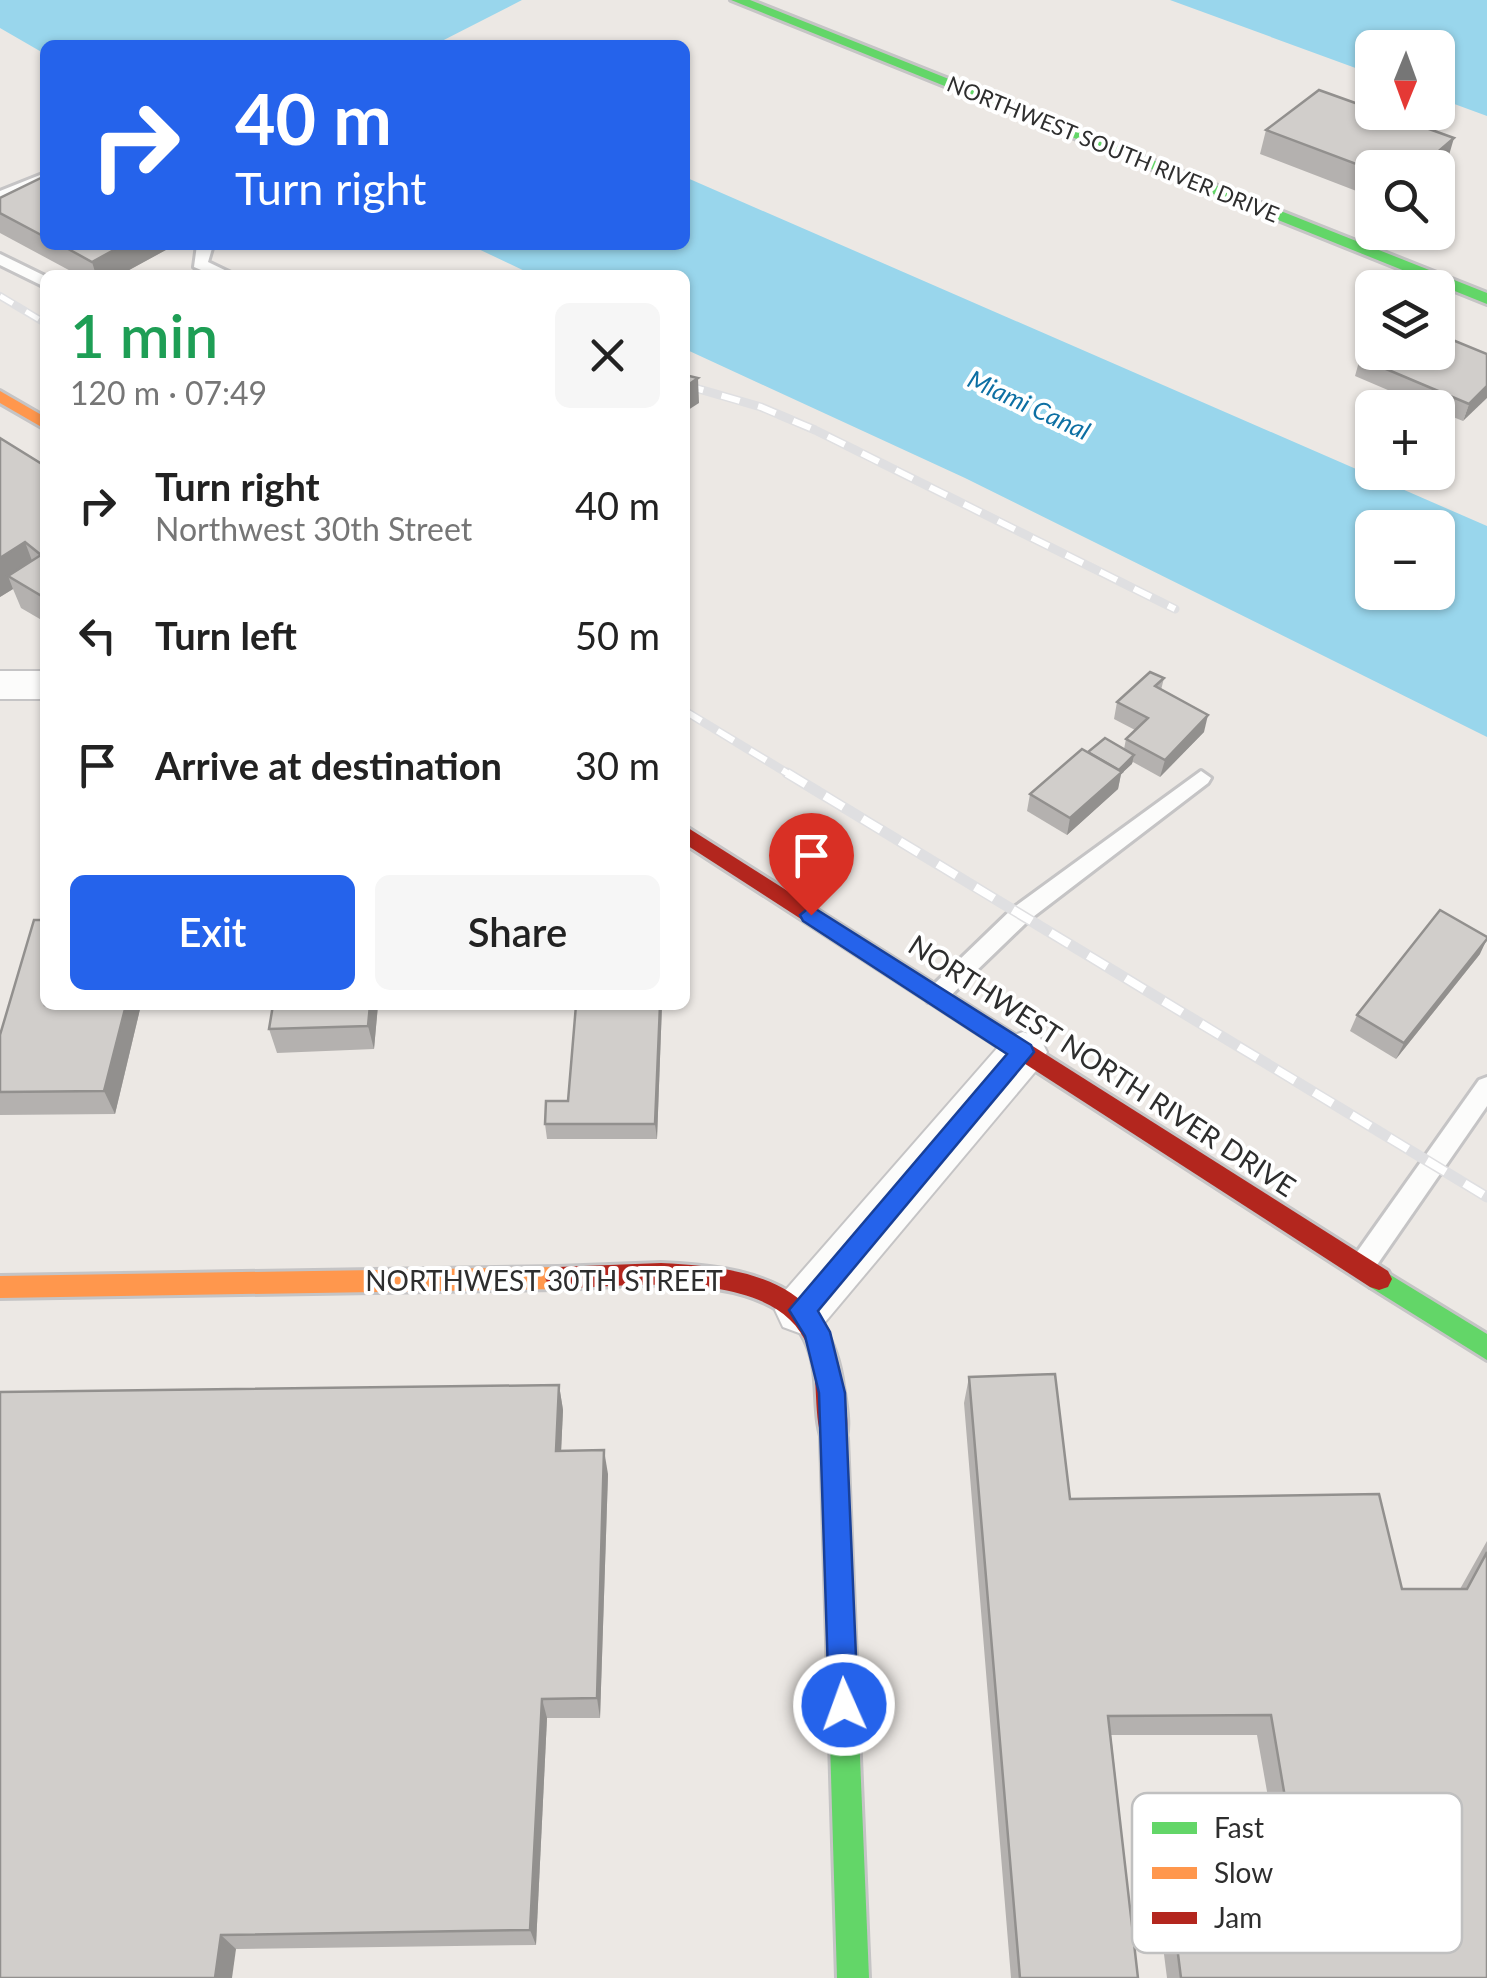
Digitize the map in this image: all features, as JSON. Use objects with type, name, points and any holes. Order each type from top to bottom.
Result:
[{"type":"street","name":"NORTHWEST SOUTH RIVER DRIVE","points":[[738,0],[1487,298]]},
{"type":"street","points":[[0,396],[40,421]]},
{"type":"street","points":[[0,685],[40,685]]},
{"type":"street","name":"NORTHWEST NORTH RIVER DRIVE","points":[[690,837],[1487,1348]]},
{"type":"street","points":[[854,1978],[832,1393],[817,1332],[802,1310],[1022,1052]]},
{"type":"street","name":"NORTHWEST 30TH STREET","points":[[0,1287],[681,1276],[725,1278],[757,1286],[802,1310]]},
{"type":"lane","points":[[0,196],[40,179]]},
{"type":"lane","points":[[203,250],[195,267],[207,270]]},
{"type":"lane","points":[[0,259],[40,279]]},
{"type":"lane","points":[[936,996],[1021,914],[1201,778]]},
{"type":"lane","points":[[1361,1267],[1487,1088]]},
{"type":"water","points":[[0,0],[522,0],[444,40],[40,40],[40,51],[0,28]]},
{"type":"water","points":[[1170,0],[1487,0],[1487,116],[1455,104],[1455,30],[1355,30],[1355,68]]},
{"type":"water","name":"Miami Canal","points":[[690,179],[1355,469],[1355,490],[1404,490],[1450,510],[1355,510],[1355,610],[1455,610],[1455,512],[1487,526],[1487,737],[965,478],[690,351],[690,270],[522,270],[480,250],[690,250]]},
{"type":"building","points":[[1319,90],[1355,103],[1355,130],[1432,130],[1454,138],[1440,150],[1355,150],[1355,164],[1266,130]]},
{"type":"building","points":[[40,178],[40,234],[0,213],[0,198]]},
{"type":"building","points":[[70,250],[114,250],[92,262]]},
{"type":"building","points":[[1455,341],[1487,354],[1487,386],[1469,404],[1455,398],[1455,390],[1436,390],[1388,370],[1455,370]]},
{"type":"building","points":[[0,438],[40,463],[40,554],[25,542],[0,558]]},
{"type":"building","points":[[40,556],[40,595],[8,576]]},
{"type":"building","points":[[1150,672],[1164,678],[1155,686],[1208,715],[1165,760],[1126,739],[1148,718],[1117,702]]},
{"type":"building","points":[[1105,738],[1134,755],[1119,770],[1088,752]]},
{"type":"building","points":[[1082,749],[1122,772],[1070,818],[1030,794]]},
{"type":"building","points":[[1440,910],[1487,939],[1404,1043],[1357,1015]]},
{"type":"building","points":[[34,920],[40,920],[40,1010],[125,1010],[104,1091],[0,1092],[0,1035]]},
{"type":"building","points":[[272,1010],[370,1010],[368,1026],[269,1029]]},
{"type":"building","points":[[576,1010],[660,1010],[655,1124],[545,1124],[546,1101],[568,1101]]},
{"type":"building","points":[[1055,1374],[1070,1499],[1379,1494],[1402,1589],[1467,1589],[1487,1552],[1487,1978],[1181,1978],[1178,1953],[1462,1953],[1462,1793],[1284,1793],[1271,1715],[1108,1716],[1132,1953],[1135,1953],[1138,1978],[1020,1978],[969,1377]]},
{"type":"building","points":[[559,1385],[556,1451],[604,1450],[597,1698],[542,1699],[530,1930],[221,1935],[215,1978],[0,1978],[0,1392]]},
{"type":"railway","points":[[0,296],[40,320]]},
{"type":"railway","points":[[690,386],[761,407],[815,430],[1175,609]]},
{"type":"railway","points":[[690,714],[792,776]]},
{"type":"railway","points":[[787,773],[1487,1197]]},
{"type":"traffic: fast","points":[[738,0],[1487,299]]},
{"type":"traffic: fast","points":[[1379,1279],[1487,1348]]},
{"type":"traffic: fast","points":[[834,1438],[853,1978]]},
{"type":"traffic: slow","points":[[0,396],[40,421]]},
{"type":"traffic: slow","points":[[0,1287],[558,1278]]},
{"type":"traffic: jam","points":[[690,837],[1379,1279]]},
{"type":"traffic: jam","points":[[558,1278],[699,1276],[768,1291],[795,1308],[821,1345],[830,1384],[834,1438]]},
{"type":"route","points":[[811,915],[1022,1052],[802,1310],[817,1332],[832,1393],[844,1705]]}]
